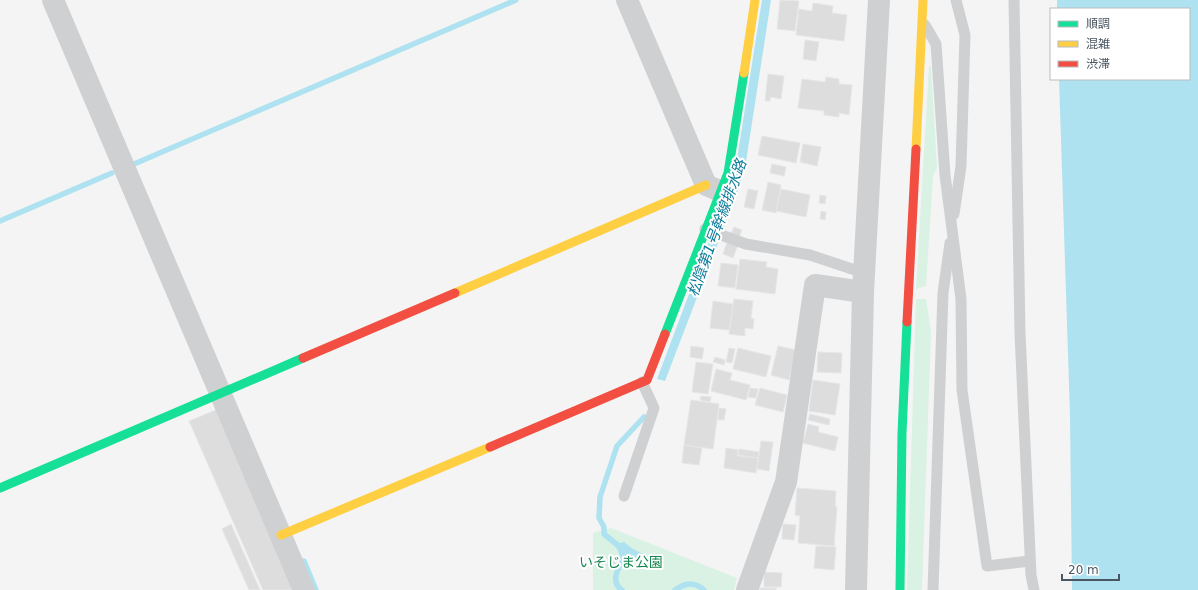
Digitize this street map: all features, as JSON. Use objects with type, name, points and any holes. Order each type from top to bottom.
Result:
[{"type":"street","points":[[53,0],[304,590]]},
{"type":"street","points":[[281,536],[647,380],[708,230],[713,188],[627,0]]},
{"type":"street","points":[[0,488],[220,394],[713,188],[728,173],[755,0]]},
{"type":"street","points":[[856,590],[864,283],[879,0]]},
{"type":"street","points":[[900,590],[902,425],[923,0]]},
{"type":"street","points":[[747,590],[786,482],[815,285],[864,283]]},
{"type":"lane","points":[[933,590],[943,294],[960,166],[965,35],[956,0]]},
{"type":"lane","points":[[1014,0],[1020,333],[1030,561],[1034,590]]},
{"type":"lane","points":[[922,20],[936,44],[945,175],[961,299],[962,390],[987,566],[1030,561]]},
{"type":"lane","points":[[708,230],[746,244],[810,255],[864,283]]},
{"type":"lane","points":[[624,496],[654,408],[642,382]]},
{"type":"green space","points":[[931,66],[937,168],[933,176],[926,286],[916,289],[929,67]]},
{"type":"green space","points":[[916,299],[926,299],[931,331],[922,590],[907,590]]},
{"type":"green space","name":"いそじま公園","points":[[611,528],[737,578],[734,590],[593,590],[593,533]]},
{"type":"water","name":"松陰第1号幹線排水路","points":[[762,0],[771,0],[745,168],[737,193],[665,381],[657,379],[735,172]]},
{"type":"water","points":[[1057,0],[1198,0],[1198,590],[1072,590],[1070,415],[1059,80],[1190,80],[1190,8],[1057,8]]},
{"type":"water","points":[[624,542],[633,549],[647,556],[652,561],[651,564],[631,561],[620,557],[617,548],[620,543]]},
{"type":"building","points":[[780,0],[799,1],[795,31],[777,29]]},
{"type":"building","points":[[813,3],[833,6],[832,13],[847,15],[844,41],[796,35],[799,9],[812,11]]},
{"type":"building","points":[[805,40],[819,42],[816,61],[803,59]]},
{"type":"building","points":[[768,74],[784,76],[781,99],[771,97],[770,101],[765,101]]},
{"type":"building","points":[[826,77],[839,79],[839,84],[852,85],[849,115],[839,113],[839,117],[824,115],[824,111],[798,108],[802,79],[825,82]]},
{"type":"building","points":[[762,136],[800,143],[796,163],[758,155]]},
{"type":"building","points":[[803,144],[821,147],[817,166],[800,162]]},
{"type":"building","points":[[772,164],[786,167],[784,176],[770,173]]},
{"type":"building","points":[[768,182],[781,185],[776,213],[762,210]]},
{"type":"building","points":[[748,189],[758,191],[754,209],[744,207]]},
{"type":"building","points":[[781,189],[810,195],[806,217],[776,211]]},
{"type":"building","points":[[820,195],[826,196],[825,204],[819,203]]},
{"type":"building","points":[[821,211],[826,212],[825,220],[820,219]]},
{"type":"building","points":[[734,227],[742,230],[739,237],[731,234]]},
{"type":"building","points":[[727,242],[738,245],[733,258],[723,254]]},
{"type":"building","points":[[740,259],[767,262],[766,267],[778,269],[775,294],[736,289]]},
{"type":"building","points":[[721,263],[738,265],[735,288],[718,286]]},
{"type":"building","points":[[734,299],[753,301],[751,318],[754,319],[753,329],[745,328],[745,336],[729,334]]},
{"type":"building","points":[[713,301],[733,304],[729,330],[710,328]]},
{"type":"building","points":[[691,346],[704,348],[702,359],[690,357]]},
{"type":"building","points":[[778,346],[796,350],[789,380],[771,375]]},
{"type":"building","points":[[729,348],[735,349],[732,363],[726,362]]},
{"type":"building","points":[[738,348],[771,356],[766,377],[733,369]]},
{"type":"building","points":[[818,352],[842,353],[841,373],[817,372]]},
{"type":"building","points":[[715,357],[725,360],[724,365],[713,362]]},
{"type":"building","points":[[696,362],[713,364],[708,394],[692,392]]},
{"type":"building","points":[[716,369],[732,373],[730,380],[750,385],[746,400],[711,391]]},
{"type":"building","points":[[813,380],[840,384],[835,415],[809,411]]},
{"type":"building","points":[[750,388],[758,389],[756,398],[748,397]]},
{"type":"building","points":[[760,388],[787,395],[783,412],[755,405]]},
{"type":"building","points":[[701,396],[711,397],[710,402],[700,400]]},
{"type":"building","points":[[691,400],[719,404],[713,449],[684,445]]},
{"type":"building","points":[[719,408],[726,409],[724,420],[718,420]]},
{"type":"building","points":[[216,410],[295,590],[263,590],[189,421]]},
{"type":"building","points":[[810,414],[830,419],[829,425],[808,420]]},
{"type":"building","points":[[808,424],[819,427],[818,432],[838,437],[835,451],[803,443]]},
{"type":"building","points":[[761,441],[773,442],[769,471],[757,469]]},
{"type":"building","points":[[684,445],[702,448],[699,465],[682,463]]},
{"type":"building","points":[[726,448],[738,450],[737,456],[758,458],[756,473],[724,468]]},
{"type":"building","points":[[739,449],[759,452],[758,458],[738,455]]},
{"type":"building","points":[[797,488],[836,491],[835,506],[837,507],[834,546],[798,543],[800,516],[795,515]]},
{"type":"building","points":[[231,524],[260,590],[249,590],[222,529]]},
{"type":"building","points":[[783,524],[796,525],[794,540],[782,539]]},
{"type":"building","points":[[816,546],[836,547],[834,570],[814,568]]},
{"type":"building","points":[[611,557],[618,561],[615,569],[607,566]]},
{"type":"building","points":[[764,572],[782,573],[781,587],[764,587]]},
{"type":"building","points":[[760,588],[776,588],[776,590],[760,590]]},
{"type":"waterway","points":[[134,164],[516,0]]},
{"type":"waterway","points":[[0,221],[112,173]]},
{"type":"waterway","points":[[622,590],[616,582],[616,577],[626,552],[604,534],[604,527],[599,518],[600,497],[617,446],[644,417]]},
{"type":"waterway","points":[[304,561],[316,590]]},
{"type":"waterway","points":[[675,590],[690,584],[697,585],[704,590]]},
{"type":"traffic: fast","points":[[665,334],[728,173],[744,73]]},
{"type":"traffic: fast","points":[[900,590],[902,433],[907,322]]},
{"type":"traffic: fast","points":[[0,488],[303,358]]},
{"type":"traffic: slow","points":[[744,73],[755,0]]},
{"type":"traffic: slow","points":[[916,149],[923,0]]},
{"type":"traffic: slow","points":[[455,293],[706,185]]},
{"type":"traffic: slow","points":[[281,535],[490,447]]},
{"type":"traffic: jam","points":[[907,322],[916,149]]},
{"type":"traffic: jam","points":[[303,358],[455,293]]},
{"type":"traffic: jam","points":[[490,447],[647,380],[665,334]]}]
